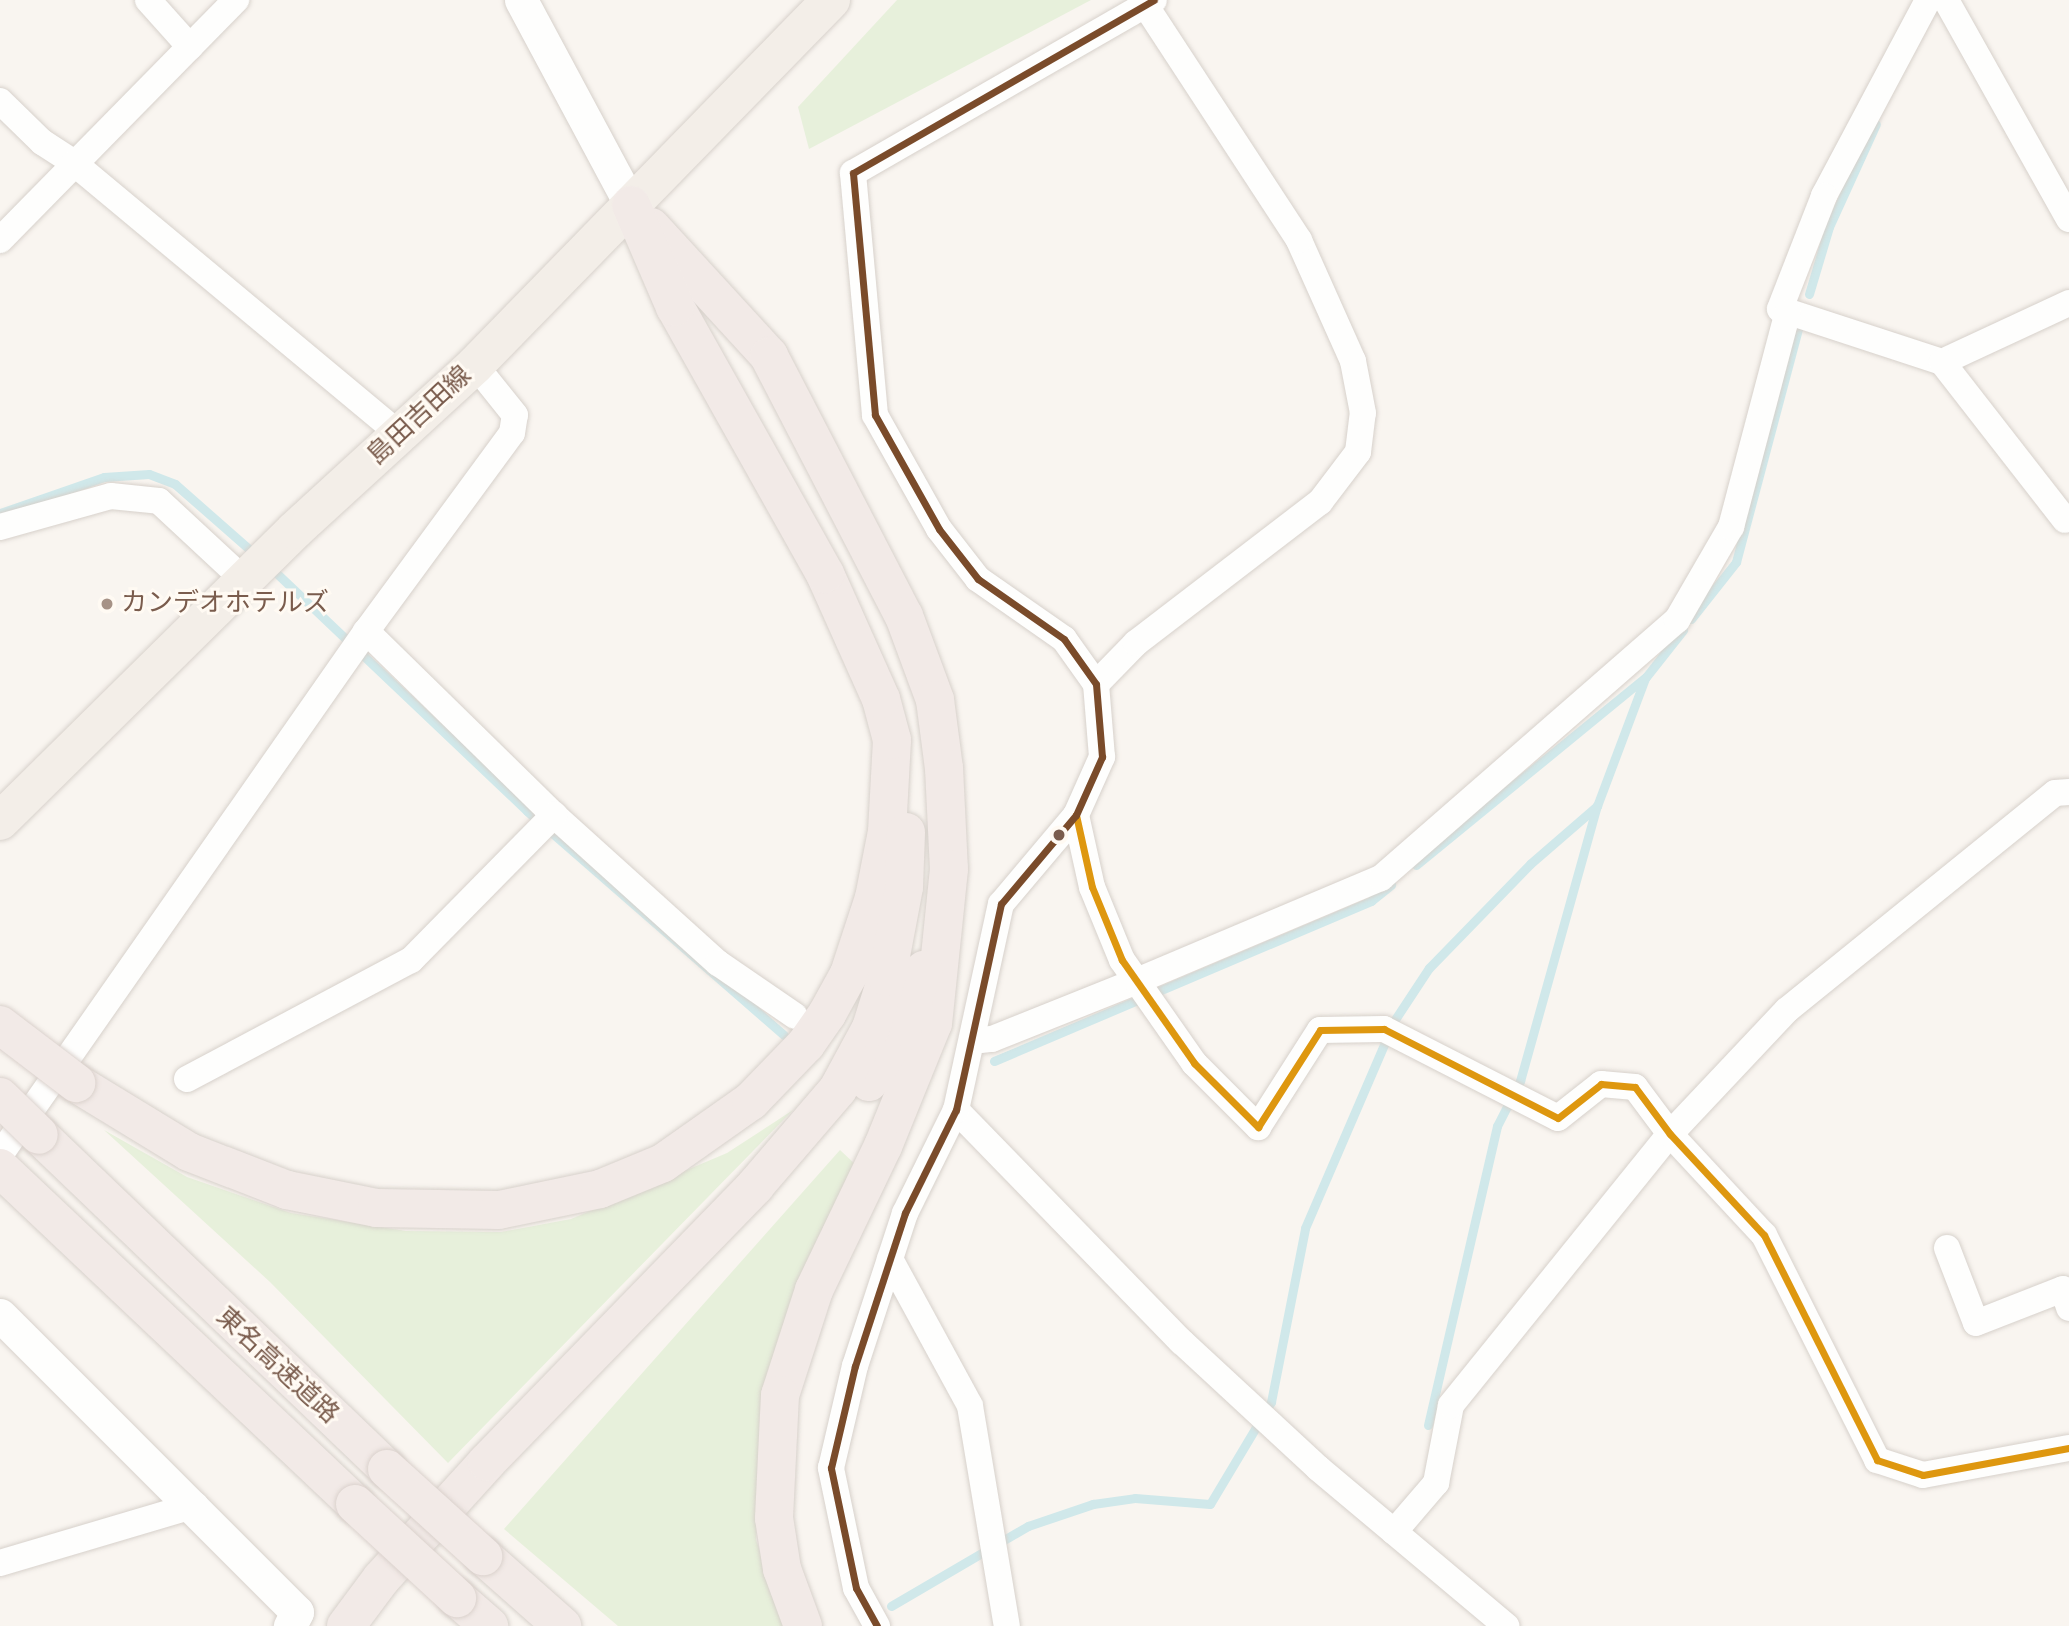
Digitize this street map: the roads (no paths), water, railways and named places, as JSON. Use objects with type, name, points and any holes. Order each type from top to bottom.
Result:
[{"type":"highway","points":[[346,1626],[381,1579],[487,1462],[764,1177],[838,1088],[871,1028],[887,977],[904,887],[907,808],[881,699],[825,574],[675,307],[631,205]]},
{"type":"highway","points":[[631,205],[769,356],[904,616],[935,700],[944,768],[949,869],[936,1001],[923,1056],[814,1290],[780,1395],[774,1518],[782,1569],[803,1626]]},
{"type":"highway","points":[[0,1025],[76,1083],[189,1152],[287,1190],[344,1202],[418,1211],[499,1210],[565,1199],[631,1178],[694,1144],[732,1117],[780,1073],[827,1014],[849,974],[874,898],[887,832],[892,740]]},
{"type":"highway","points":[[377,1626],[442,1544],[813,1161],[847,1119],[902,1027],[943,915]]},
{"type":"highway","name":"東名高速道路","points":[[0,1097],[387,1469],[562,1626]]},
{"type":"highway","name":"東名高速道路","points":[[3,1166],[449,1613],[489,1626]]},
{"type":"main road","name":"島田吉田線","points":[[0,821],[296,530],[475,365],[831,0]]},
{"type":"street","points":[[148,0],[190,47]]},
{"type":"street","points":[[0,240],[236,0]]},
{"type":"street","points":[[521,0],[631,205]]},
{"type":"street","points":[[877,1626],[856,1588],[831,1468],[855,1366],[905,1213],[956,1111],[1002,904],[1076,815],[1102,757],[1096,684],[1064,639],[978,579],[939,529],[875,415],[853,173],[1147,2],[1299,240],[1353,361],[1363,413],[1358,452],[1320,502],[1136,643],[1096,684]]},
{"type":"street","points":[[2065,520],[1942,362],[1780,309],[1824,196],[1942,3],[2069,219]]},
{"type":"street","points":[[0,101],[42,142],[74,163],[401,435]]},
{"type":"street","points":[[1942,362],[2069,303]]},
{"type":"street","points":[[972,1041],[992,1039],[1138,983],[1381,878],[1677,620],[1731,527],[1788,312]]},
{"type":"street","points":[[3,1166],[345,661],[512,433],[515,415],[475,365]]},
{"type":"street","points":[[0,527],[111,496],[159,501],[248,578]]},
{"type":"street","points":[[366,632],[554,816],[718,964],[795,1016]]},
{"type":"street","points":[[1394,1532],[1436,1483],[1451,1405],[1670,1134],[1787,1010],[2055,793],[2069,792]]},
{"type":"street","points":[[1076,815],[1091,887],[1122,960],[1194,1063],[1258,1127],[1320,1030],[1395,1035],[1558,1118],[1601,1084],[1635,1087],[1670,1134],[1764,1235],[1877,1460],[1923,1475],[2069,1448]]},
{"type":"street","points":[[187,1079],[411,960],[554,816]]},
{"type":"street","points":[[956,1111],[1249,1404],[1394,1532],[1507,1626]]},
{"type":"street","points":[[1947,1248],[1976,1323],[2063,1289],[2069,1308]]},
{"type":"street","points":[[890,1259],[970,1406],[1000,1563],[1007,1626]]},
{"type":"street","points":[[0,1315],[196,1506],[298,1612],[290,1626]]},
{"type":"street","points":[[0,1563],[196,1506]]},
{"type":"waterway","points":[[1809,294],[1829,227],[1876,124]]},
{"type":"waterway","points":[[1691,619],[1736,562],[1798,329]]},
{"type":"waterway","points":[[0,513],[104,477],[149,474],[175,484],[257,556]]},
{"type":"waterway","points":[[270,567],[527,811],[784,1035]]},
{"type":"waterway","points":[[1416,865],[1646,677],[1683,630]]},
{"type":"waterway","points":[[1428,1425],[1497,1126],[1520,1081],[1597,806],[1645,678]]},
{"type":"waterway","points":[[891,1606],[1028,1526],[1093,1504],[1135,1498],[1210,1504],[1271,1402],[1305,1228],[1394,1021],[1429,968],[1530,864],[1597,806]]},
{"type":"waterway","points":[[994,1061],[1371,901],[1391,885]]},
{"type":"place","name":"カンデオホテルズ","points":[[107,604]]}]
